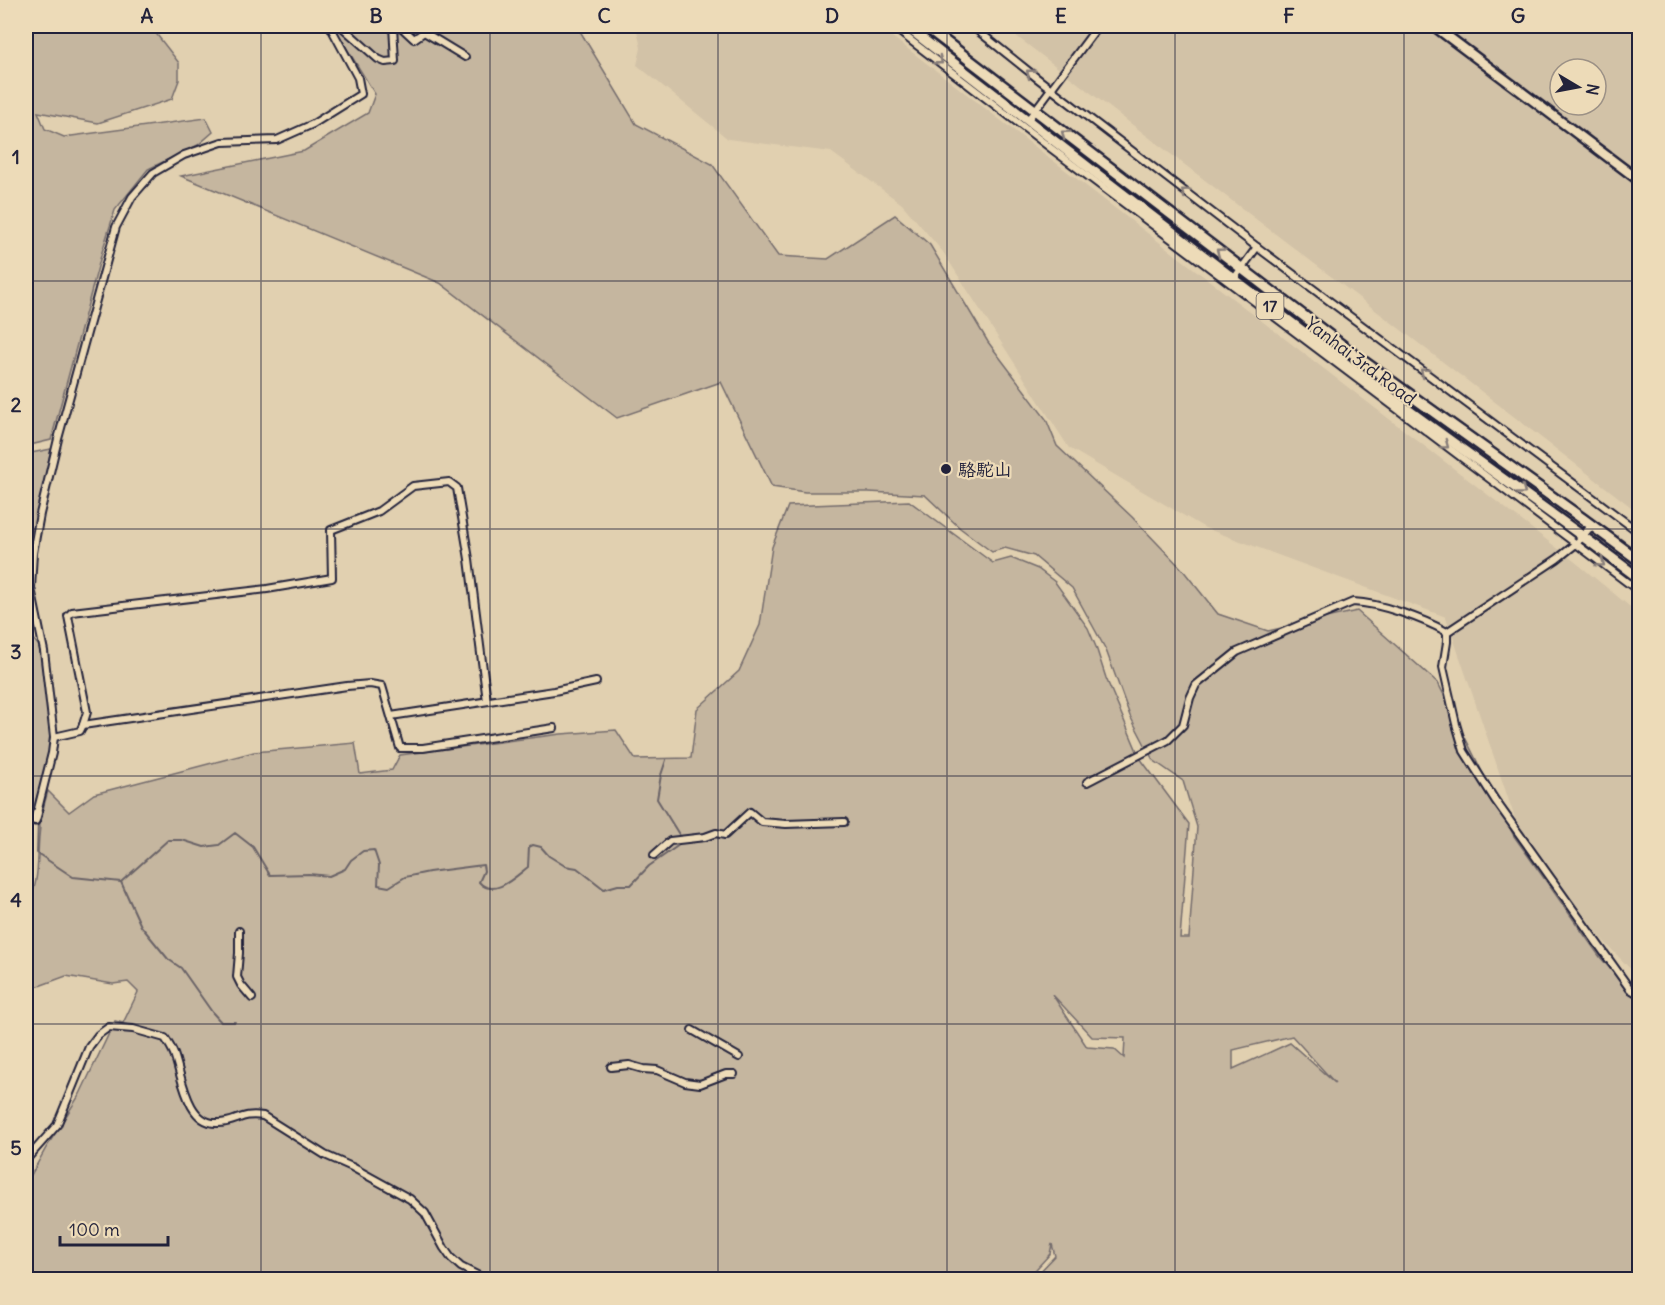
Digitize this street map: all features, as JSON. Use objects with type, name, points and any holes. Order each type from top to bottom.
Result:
[{"type":"main road","name":"Yanhai 3rd Road","points":[[926,26],[1360,359],[1640,561]]},
{"type":"main road","name":"Yanhai 3rd Road","points":[[907,28],[982,90],[1232,281],[1640,579]]},
{"type":"street","points":[[36,817],[54,737],[44,651],[31,588],[33,553],[58,439],[116,227],[132,196],[153,173],[184,155],[222,142],[277,140],[313,124],[362,94],[358,78],[330,26]]},
{"type":"street","points":[[341,26],[378,59],[385,62],[395,61],[393,26]]},
{"type":"street","points":[[400,26],[414,39],[424,32],[465,57]]},
{"type":"street","name":"Yanhai 3rd Road","points":[[892,26],[907,28]]},
{"type":"street","name":"Yanhai 3rd Road","points":[[972,26],[1257,247],[1640,533]]},
{"type":"street","points":[[1026,124],[1050,88],[1098,26]]},
{"type":"street","points":[[1434,26],[1640,181]]},
{"type":"street","points":[[982,90],[991,77]]},
{"type":"street","points":[[1147,217],[1157,204]]},
{"type":"street","points":[[1232,281],[1257,247]]},
{"type":"street","name":"Yanhai 3rd Road","points":[[1232,281],[1640,592]]},
{"type":"street","points":[[54,737],[80,731],[87,712],[68,616],[72,612],[267,589],[332,578],[331,530],[379,511],[413,486],[449,482],[457,488],[469,560],[487,701]]},
{"type":"street","points":[[1447,632],[1557,559],[1576,544],[1592,525]]},
{"type":"street","points":[[1087,782],[1168,740],[1183,725],[1196,685],[1237,652],[1353,602],[1368,602],[1433,624],[1447,632]]},
{"type":"street","points":[[1447,632],[1448,642],[1443,667],[1464,751],[1495,800],[1630,989],[1640,995]]},
{"type":"street","points":[[391,716],[554,691],[596,682]]},
{"type":"street","points":[[83,725],[370,684],[382,686],[400,748],[423,748],[554,728]]},
{"type":"street","points":[[654,855],[670,841],[705,837],[716,833],[725,835],[750,812],[762,822],[786,824],[844,822]]},
{"type":"street","points":[[239,931],[237,977],[252,998]]},
{"type":"street","points":[[26,1160],[57,1125],[89,1047],[98,1035],[110,1027],[133,1029],[165,1038],[173,1051],[183,1089],[201,1118],[217,1124],[251,1114],[263,1116],[317,1151],[352,1167],[410,1199],[425,1213],[444,1248],[460,1267],[487,1280]]},
{"type":"street","points":[[692,1030],[739,1056]]},
{"type":"street","points":[[611,1067],[629,1065],[657,1070],[685,1082],[700,1084],[726,1074],[734,1074]]},
{"type":"shaded area","points":[[26,26],[117,26],[121,29],[151,27],[179,63],[179,80],[172,99],[98,123],[38,112],[45,129],[64,137],[206,118],[213,132],[198,145],[148,169],[115,210],[51,440],[26,446]]},
{"type":"shaded area","points":[[333,26],[577,26],[636,124],[712,164],[778,256],[828,259],[895,215],[930,245],[988,342],[1046,419],[1057,446],[1132,517],[1182,569],[1218,614],[1268,631],[1357,611],[1438,683],[1514,836],[1600,957],[1639,1002],[1639,1279],[1033,1279],[1055,1256],[1052,1244],[1050,1254],[1026,1280],[26,1279],[26,1180],[80,1094],[115,1021],[123,1023],[138,992],[128,982],[113,984],[66,976],[26,989],[26,905],[36,881],[40,825],[48,791],[69,812],[94,794],[254,752],[355,743],[360,774],[392,770],[400,755],[561,734],[616,730],[635,759],[691,758],[697,709],[739,671],[760,625],[772,547],[788,506],[909,501],[993,563],[1011,558],[1038,569],[1055,582],[1088,628],[1106,678],[1140,758],[1189,824],[1180,938],[1189,938],[1197,827],[1183,781],[1153,760],[1130,716],[1106,650],[1072,588],[1034,556],[1005,548],[992,552],[960,528],[925,495],[805,492],[772,487],[721,382],[617,418],[440,283],[181,176],[304,151],[368,113],[375,94]],"holes":[[[1052,994],[1092,1037],[1125,1038],[1124,1058],[1114,1049],[1087,1047]],[[1292,1036],[1335,1083],[1290,1043],[1233,1069],[1233,1050]]]},
{"type":"shaded area","points":[[636,26],[878,26],[1574,561],[1639,614],[1639,978],[1531,865],[1446,617],[1205,528],[1069,448],[943,252],[902,204],[831,152],[728,139],[637,65],[641,48]]},
{"type":"shaded area","points":[[1003,26],[1639,26],[1639,513],[1417,342]]},
{"type":"shaded area","points":[[51,449],[26,566],[26,454]]},
{"type":"shaded area","points":[[26,625],[29,635],[44,651],[53,748],[30,820],[29,867],[26,880]]},
{"type":"waterway","points":[[666,760],[657,799],[680,836]]},
{"type":"waterway","points":[[26,816],[34,818]]},
{"type":"waterway","points":[[38,820],[37,853],[73,877],[121,882],[168,840],[182,840],[204,847],[219,845],[235,833],[253,847],[270,875],[329,876],[345,869],[351,860],[363,851],[374,850],[379,865],[378,885],[389,887],[405,877],[483,865],[484,871],[479,882],[485,887],[498,887],[528,867],[529,847],[533,845],[541,847],[549,856],[565,866],[577,868],[604,889],[618,885],[631,885],[649,866],[679,845]]},
{"type":"waterway","points":[[121,882],[141,926],[168,959],[181,968],[221,1022],[235,1022]]},
{"type":"place","name":"駱駝山","points":[[946,469]]}]
